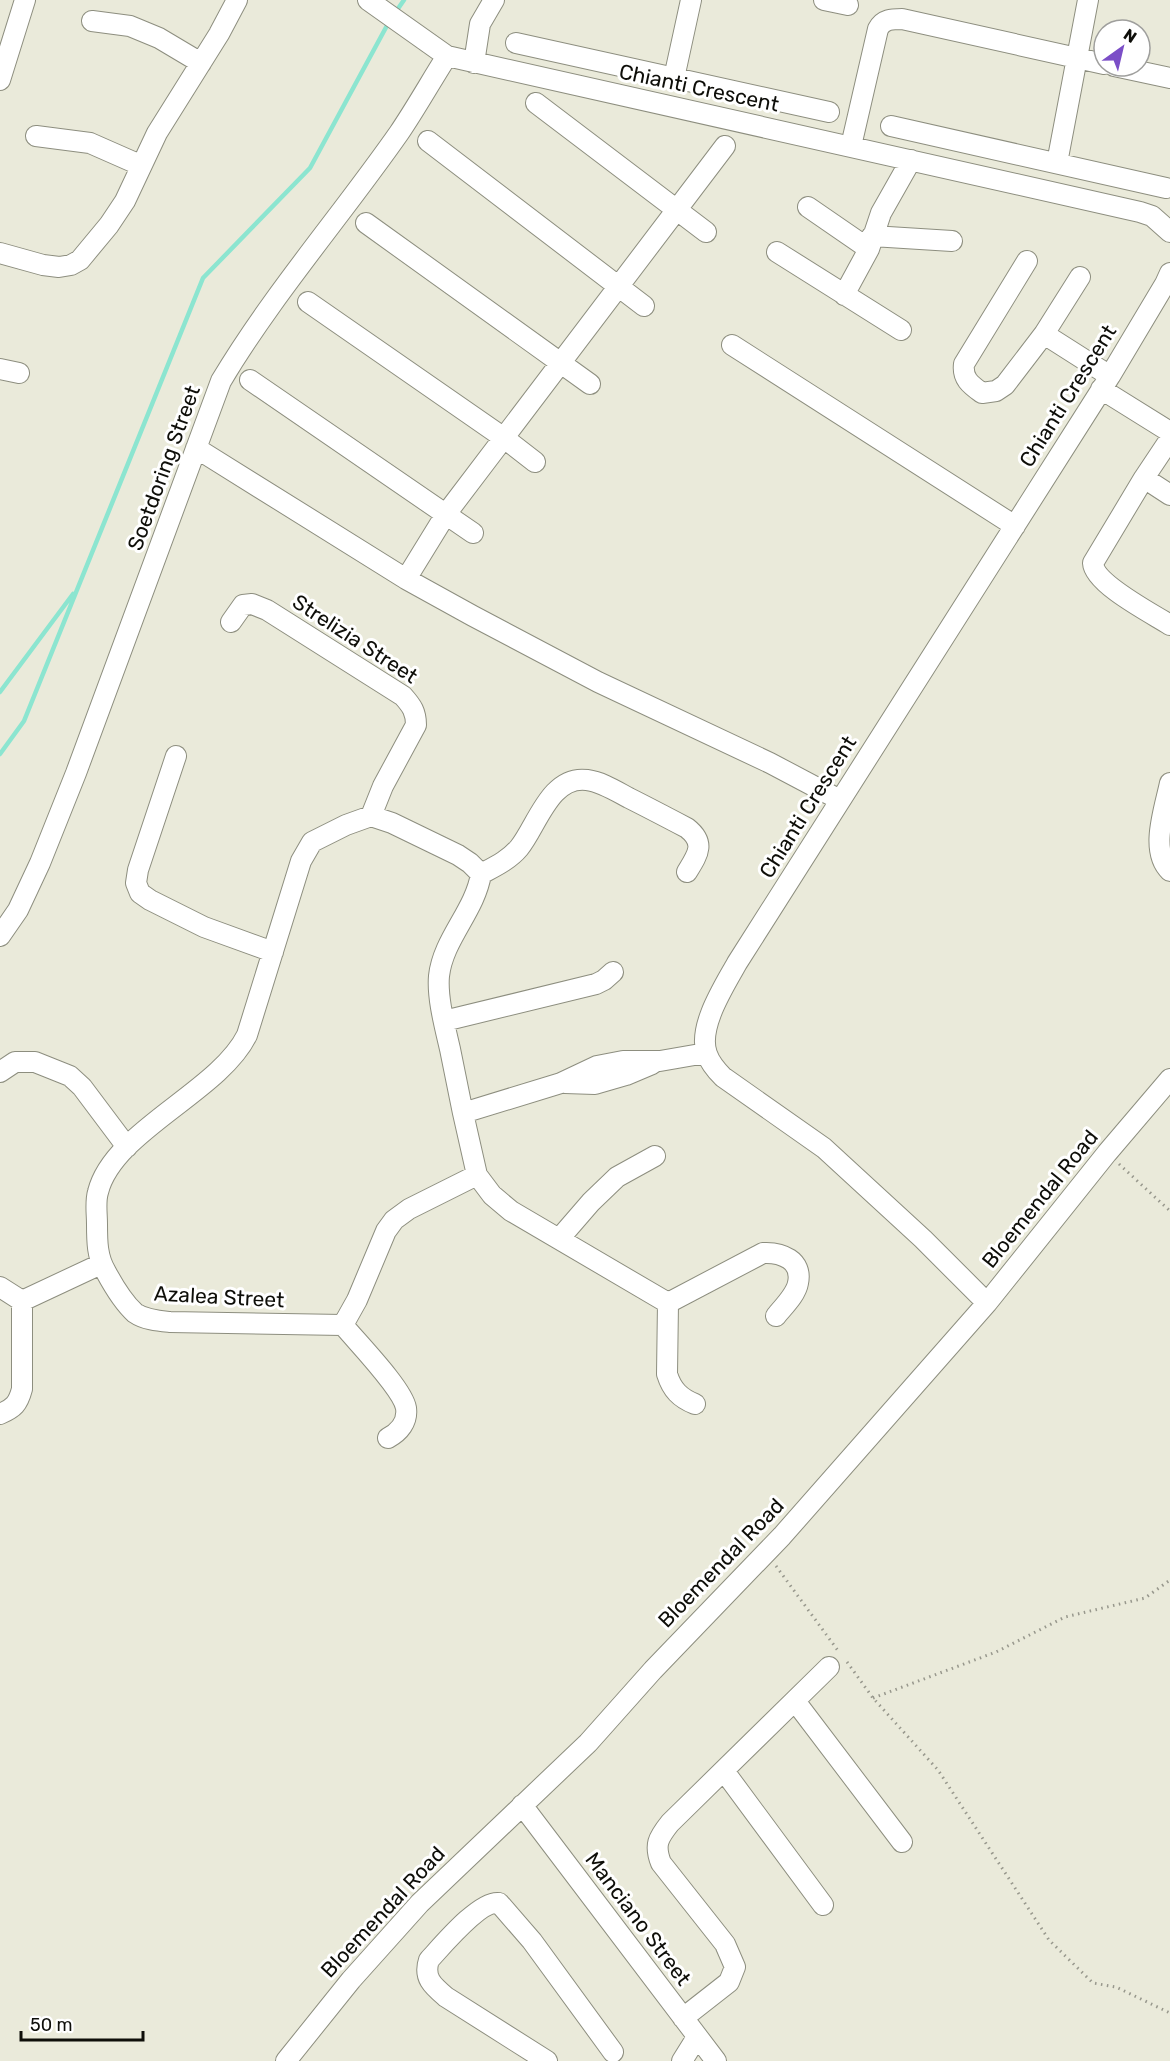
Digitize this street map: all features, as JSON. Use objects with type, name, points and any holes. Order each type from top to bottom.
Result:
[{"type":"street","points":[[0,80],[25,0]]},
{"type":"street","points":[[0,253],[59,267],[71,265],[80,260],[109,225],[125,201],[157,133],[237,0]]},
{"type":"street","name":"Chianti Crescent","points":[[368,0],[447,56],[1140,212],[1152,216],[1170,232]]},
{"type":"street","points":[[474,63],[480,24],[494,0]]},
{"type":"street","points":[[674,78],[691,0]]},
{"type":"street","points":[[824,0],[848,5]]},
{"type":"street","points":[[1057,163],[1088,0]]},
{"type":"street","points":[[851,146],[878,29],[884,21],[902,19],[1092,61]]},
{"type":"street","points":[[92,21],[130,26],[159,38],[201,63]]},
{"type":"street","points":[[516,43],[829,112]]},
{"type":"street","name":"Soetdoring Street","points":[[0,936],[18,910],[68,793],[130,632],[221,381],[241,348],[399,132],[447,56]]},
{"type":"street","points":[[1152,74],[1170,78]]},
{"type":"street","points":[[536,103],[706,232]]},
{"type":"street","points":[[891,126],[1166,188]]},
{"type":"street","points":[[36,136],[90,143],[140,165]]},
{"type":"street","points":[[428,141],[644,306]]},
{"type":"street","points":[[406,579],[446,514],[725,146]]},
{"type":"street","points":[[844,295],[871,242],[881,213],[911,160]]},
{"type":"street","points":[[808,207],[871,242],[952,241]]},
{"type":"street","points":[[366,223],[590,384]]},
{"type":"street","points":[[777,252],[901,330]]},
{"type":"street","points":[[1027,261],[964,364],[965,376],[970,384],[982,393],[996,391],[1005,385],[1044,334],[1080,277]]},
{"type":"street","name":"Chianti Crescent","points":[[706,1053],[708,1024],[715,1003],[737,963],[1106,383],[1170,273]]},
{"type":"street","points":[[308,302],[535,462]]},
{"type":"street","points":[[1044,334],[1170,432]]},
{"type":"street","points":[[732,345],[1015,526]]},
{"type":"street","points":[[0,369],[19,374]]},
{"type":"street","points":[[250,380],[472,533]]},
{"type":"street","points":[[1170,439],[1144,477],[1094,563],[1094,569],[1112,588],[1170,625]]},
{"type":"street","points":[[196,448],[406,579],[598,682],[770,763],[840,801]]},
{"type":"street","points":[[1144,477],[1170,495]]},
{"type":"street","name":"Strelizia Street","points":[[231,622],[243,605],[252,604],[267,610],[403,696],[413,706],[416,725],[383,786],[371,816]]},
{"type":"street","points":[[176,756],[138,870],[136,883],[140,893],[204,927],[273,952]]},
{"type":"street","points":[[668,1303],[511,1211],[492,1195],[477,1174],[444,1021],[439,977],[442,963],[478,889],[481,874],[510,857],[519,848],[552,796],[560,788],[575,780],[587,780],[606,786],[697,836],[699,846],[687,872]]},
{"type":"street","points":[[1170,783],[1159,844],[1160,857],[1170,871]]},
{"type":"street","points":[[371,816],[392,823],[458,855],[481,874]]},
{"type":"street","name":"Azalea Street","points":[[343,1325],[170,1322],[149,1319],[136,1314],[101,1264],[97,1246],[98,1190],[105,1175],[126,1147],[223,1066],[241,1048],[306,850],[312,842],[346,825],[371,816]]},
{"type":"street","points":[[444,1021],[596,984],[613,972]]},
{"type":"street","points":[[463,1113],[561,1083],[595,1084],[626,1075],[660,1061],[706,1053],[713,1066],[723,1077],[824,1148],[923,1239],[987,1303]]},
{"type":"street","points":[[0,1072],[15,1062],[35,1062],[70,1076],[82,1087],[126,1147]]},
{"type":"street","name":"Bloemendal Road","points":[[286,2061],[351,1980],[420,1903],[588,1743],[652,1670],[766,1552],[987,1303],[1107,1153],[1170,1079]]},
{"type":"street","points":[[559,1239],[591,1202],[617,1177],[655,1156]]},
{"type":"street","points":[[388,1438],[399,1433],[404,1422],[406,1408],[400,1393],[343,1325],[357,1300],[386,1231],[394,1220],[409,1209],[477,1174]]},
{"type":"street","points":[[668,1303],[763,1253],[774,1253],[784,1255],[793,1263],[798,1281],[796,1289],[776,1316]]},
{"type":"street","points":[[22,1301],[101,1264]]},
{"type":"street","points":[[0,1287],[22,1301]]},
{"type":"street","points":[[0,1414],[12,1409],[18,1403],[22,1389],[22,1301]]},
{"type":"street","points":[[668,1303],[667,1374],[677,1394],[695,1404]]},
{"type":"street","points":[[682,2018],[729,1982],[735,1967],[725,1944],[661,1863],[657,1844],[670,1823],[838,1660]]},
{"type":"street","points":[[795,1701],[902,1842]]},
{"type":"street","points":[[724,1771],[824,1905]]},
{"type":"street","name":"Manciano Street","points":[[522,1805],[716,2061]]},
{"type":"street","points":[[547,2061],[446,1997],[433,1987],[428,1979],[426,1968],[429,1960],[466,1922],[489,1904],[499,1903],[532,1941],[613,2052]]},
{"type":"street","points":[[682,2061],[697,2037]]},
{"type":"path","points":[[1107,1153],[1170,1210]]},
{"type":"path","points":[[766,1552],[838,1660],[938,1770],[1049,1940],[1093,1983],[1116,1987],[1170,2013]]},
{"type":"path","points":[[873,1698],[996,1652],[1065,1617],[1145,1598],[1170,1580]]},
{"type":"waterway","points":[[395,13],[404,0]]},
{"type":"waterway","points":[[0,754],[24,721],[203,278],[310,168],[390,20]]},
{"type":"waterway","points":[[0,692],[73,594]]}]
